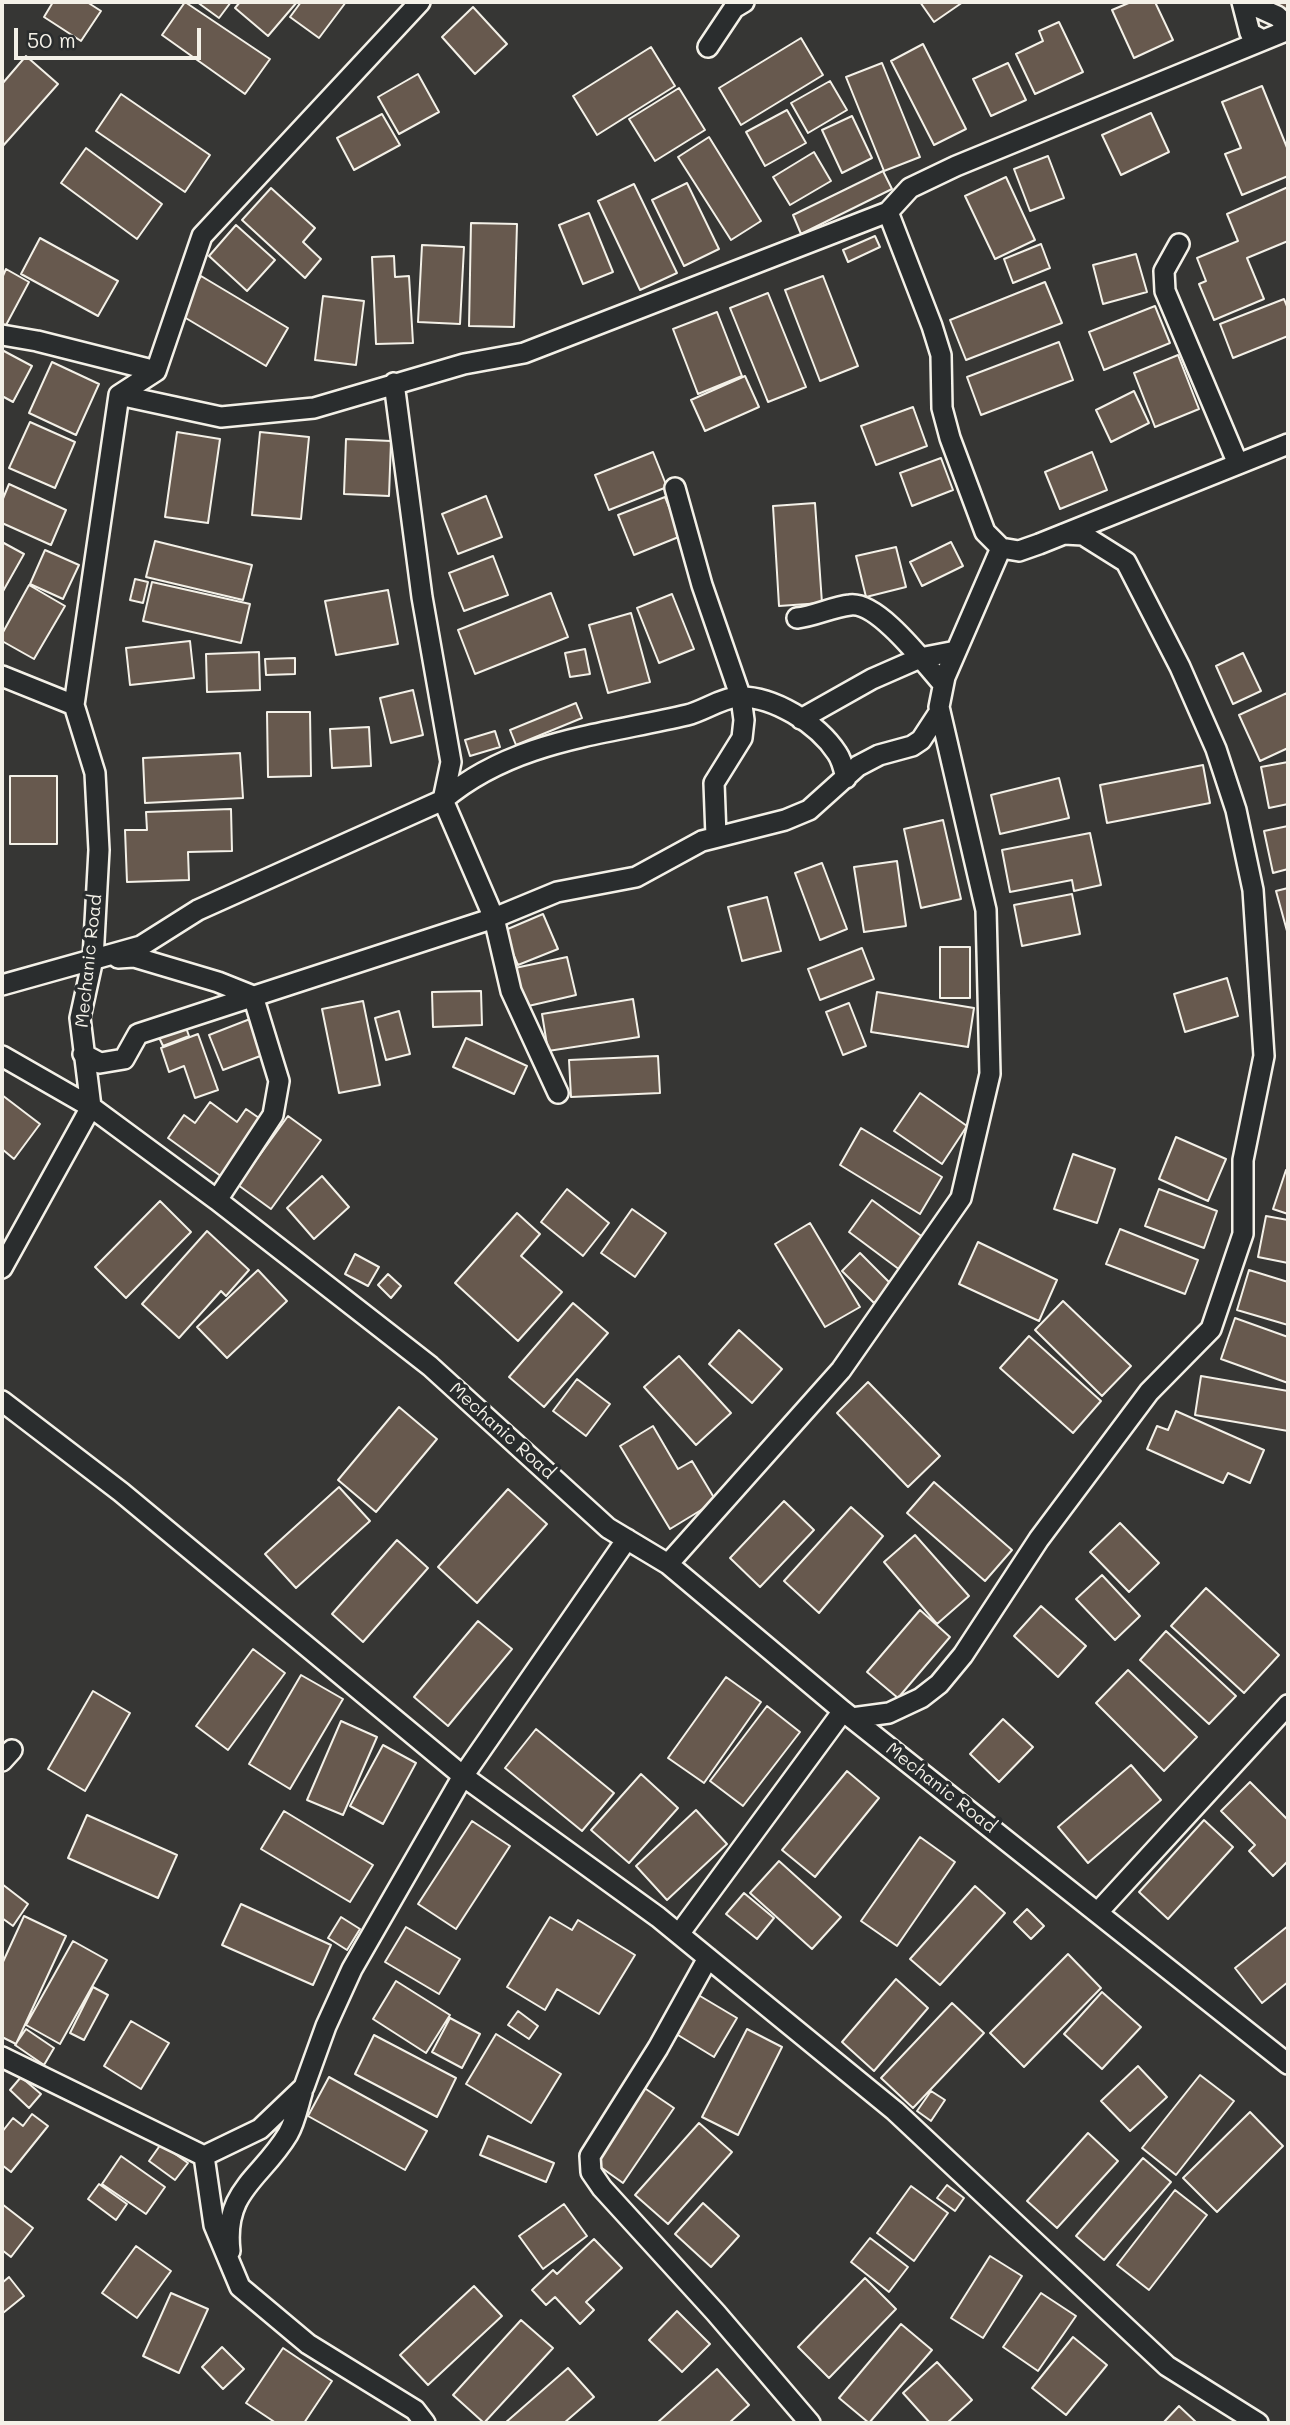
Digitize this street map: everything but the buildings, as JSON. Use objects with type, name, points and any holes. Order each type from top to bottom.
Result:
[{"type":"street","points":[[2,676],[74,705],[119,396],[156,371],[202,236],[418,2]]},
{"type":"street","points":[[708,47],[734,8],[744,2]]},
{"type":"street","points":[[119,396],[220,416],[314,408],[464,364],[524,353],[888,212],[910,188],[956,166],[1288,28],[1277,16],[1244,2]]},
{"type":"street","points":[[1244,2],[1250,33],[1263,40]]},
{"type":"street","points":[[888,212],[941,355],[942,408],[950,438],[985,532],[1001,548],[1019,551],[1288,444]]},
{"type":"street","points":[[1179,244],[1164,271],[1165,291],[1238,464]]},
{"type":"street","points":[[2,335],[37,341],[156,371]]},
{"type":"street","points":[[394,383],[422,597],[451,762],[443,800],[494,918],[511,991],[558,1093]]},
{"type":"street","points":[[675,488],[702,585],[741,698],[744,720],[742,738],[714,783],[716,836]]},
{"type":"street","points":[[679,1934],[847,1715],[889,1713],[921,1698],[939,1684],[963,1656],[1039,1539],[1149,1392],[1212,1329],[1243,1234],[1243,1160],[1264,1056],[1253,890],[1236,810],[1216,749],[1181,667],[1126,562],[1083,535],[1064,534]]},
{"type":"street","points":[[668,1564],[841,1370],[961,1198],[990,1074],[986,910],[940,711],[943,684],[1001,548]]},
{"type":"street","points":[[797,618],[852,604],[876,613],[943,684]]},
{"type":"street","points":[[801,719],[872,679],[920,658],[956,651]]},
{"type":"street","points":[[2,985],[141,946],[198,910],[443,800],[469,778],[516,755],[553,743],[703,711],[741,698],[766,702],[801,719],[838,754],[846,778]]},
{"type":"street","name":"Mechanic Road","points":[[74,705],[95,774],[99,850],[93,959],[80,1018],[91,1107],[217,1200],[430,1366],[608,1528],[668,1564],[847,1715],[1288,2064]]},
{"type":"street","points":[[83,1054],[100,1063],[124,1059],[138,1034],[494,918],[557,891],[635,877],[658,867],[683,850],[716,836],[785,820],[809,810],[858,766],[879,755],[912,746],[921,740],[940,711]]},
{"type":"street","points":[[93,959],[134,957],[218,982],[253,996]]},
{"type":"street","points":[[217,1200],[273,1115],[279,1081],[253,996]]},
{"type":"street","points":[[2,1056],[91,1107],[2,1268]]},
{"type":"street","points":[[2,1401],[121,1492],[463,1776],[679,1934],[895,2111],[1167,2366],[1258,2423]]},
{"type":"street","points":[[233,2269],[228,2230],[232,2208],[244,2186],[289,2133],[326,2026],[352,1969],[463,1776],[627,1539]]},
{"type":"street","points":[[1098,1912],[1288,1705]]},
{"type":"street","points":[[708,1958],[658,2048],[590,2156],[591,2172],[602,2188],[810,2423]]},
{"type":"street","points":[[2,2057],[204,2156]]},
{"type":"street","points":[[204,2156],[260,2129],[304,2087]]},
{"type":"street","points":[[204,2156],[214,2225],[240,2287],[308,2344],[415,2410],[425,2423]]}]
